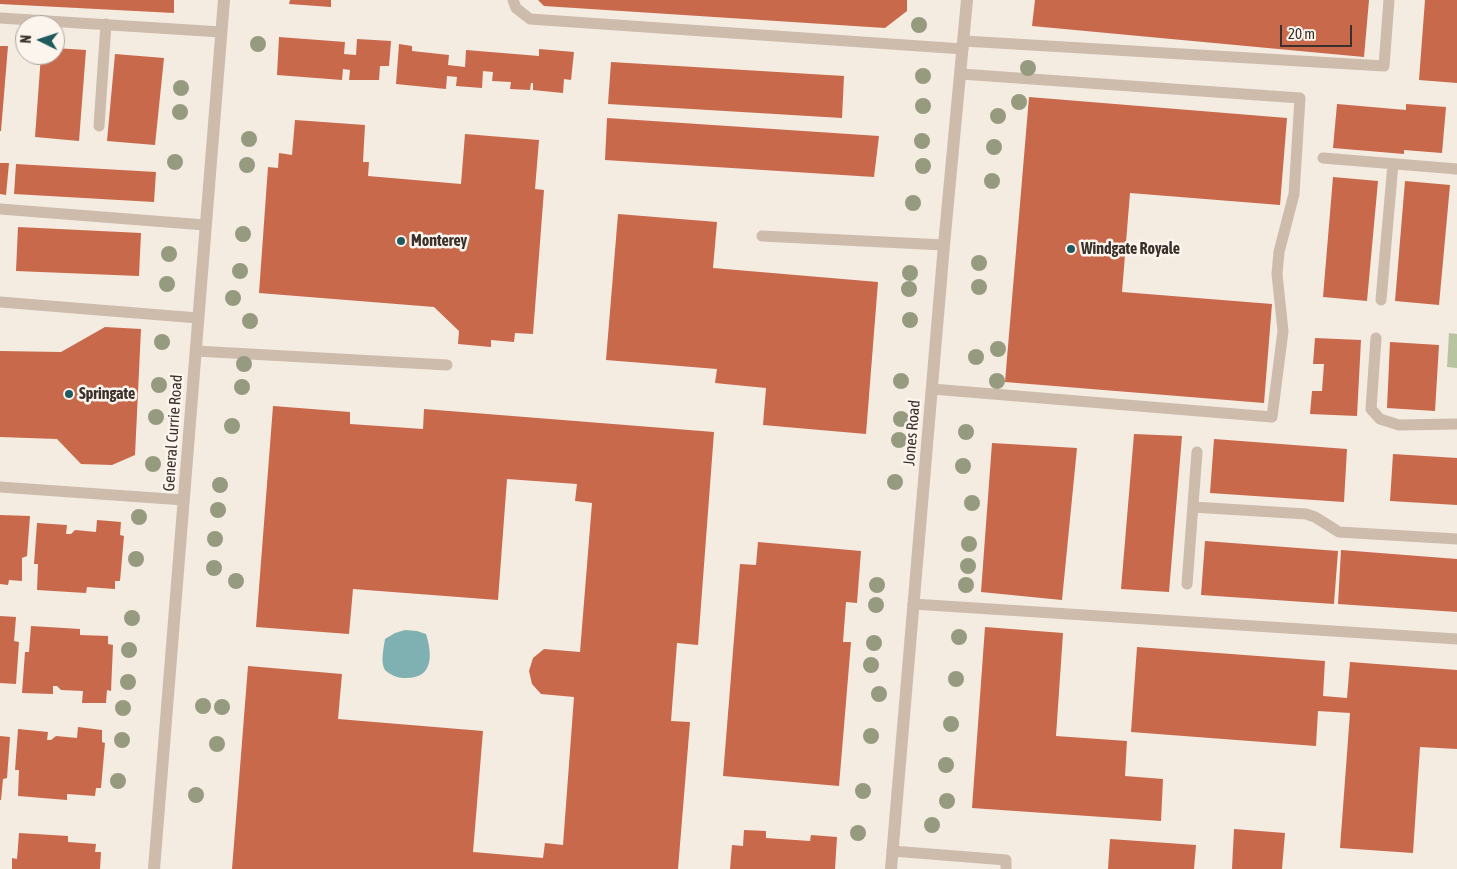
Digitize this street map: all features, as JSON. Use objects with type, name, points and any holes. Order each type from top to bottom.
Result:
[{"type":"street","name":"General Currie Road","points":[[154,869],[224,0]]},
{"type":"street","name":"Jones Road","points":[[891,869],[944,245],[968,0]]},
{"type":"lane","points":[[512,0],[516,8],[530,18],[963,45],[1384,66],[1389,0]]},
{"type":"lane","points":[[0,18],[221,32]]},
{"type":"lane","points":[[99,126],[106,24]]},
{"type":"lane","points":[[932,389],[1272,417],[1283,331],[1277,274],[1279,252],[1294,194],[1300,98],[960,74]]},
{"type":"lane","points":[[1323,158],[1457,169]]},
{"type":"lane","points":[[1381,300],[1392,164]]},
{"type":"lane","points":[[0,209],[205,225]]},
{"type":"lane","points":[[762,236],[944,245]]},
{"type":"lane","points":[[0,302],[198,318]]},
{"type":"lane","points":[[1376,338],[1371,409],[1380,419],[1400,425],[1457,424]]},
{"type":"lane","points":[[196,352],[447,365]]},
{"type":"lane","points":[[1187,584],[1197,452]]},
{"type":"lane","points":[[0,487],[184,500]]},
{"type":"lane","points":[[1193,508],[1306,514],[1339,532],[1457,539]]},
{"type":"lane","points":[[913,604],[1457,639]]},
{"type":"lane","points":[[892,851],[1006,860],[1006,869]]},
{"type":"green space","points":[[1449,333],[1457,334],[1457,368],[1447,367]]},
{"type":"water","points":[[405,630],[426,634],[430,650],[430,658],[425,671],[413,678],[393,676],[385,670],[383,663],[385,639]]},
{"type":"building","points":[[0,0],[174,0],[174,13],[0,4]]},
{"type":"building","points":[[290,0],[331,0],[331,7],[289,4]]},
{"type":"building","points":[[538,0],[907,0],[907,11],[885,28],[544,6]]},
{"type":"building","points":[[1035,0],[1369,0],[1364,57],[1032,26]]},
{"type":"building","points":[[1425,0],[1457,0],[1457,83],[1419,80]]},
{"type":"building","points":[[279,37],[345,42],[344,54],[356,55],[357,39],[391,41],[389,66],[380,66],[379,80],[349,80],[350,70],[343,69],[342,80],[277,75]]},
{"type":"building","points":[[399,44],[412,46],[412,51],[449,55],[448,65],[465,67],[466,50],[539,56],[539,49],[574,52],[571,80],[564,79],[563,93],[533,90],[533,83],[531,83],[530,90],[510,89],[511,82],[492,81],[493,72],[483,71],[482,88],[456,86],[457,77],[447,76],[446,89],[396,84]]},
{"type":"building","points":[[0,46],[8,46],[1,131],[0,131]]},
{"type":"building","points":[[65,49],[86,50],[79,141],[35,137],[40,65],[65,65]]},
{"type":"building","points":[[115,54],[164,58],[155,145],[107,141]]},
{"type":"building","points":[[611,62],[844,76],[842,118],[608,104]]},
{"type":"building","name":"Windgate Royale","points":[[1029,97],[1287,118],[1280,205],[1130,193],[1122,292],[1272,304],[1264,403],[1005,382]]},
{"type":"building","points":[[1337,104],[1406,110],[1406,104],[1446,107],[1442,153],[1404,150],[1404,154],[1333,148]]},
{"type":"building","points":[[607,118],[879,136],[874,177],[605,160]]},
{"type":"building","name":"Monterey","points":[[295,120],[365,125],[363,162],[369,162],[368,176],[461,184],[465,134],[539,140],[535,189],[544,190],[533,334],[515,333],[514,342],[491,340],[491,347],[458,344],[459,331],[434,307],[259,293],[268,167],[278,168],[279,153],[292,155]]},
{"type":"building","points":[[0,163],[9,163],[6,195],[0,194]]},
{"type":"building","points":[[16,164],[156,172],[154,202],[14,194]]},
{"type":"building","points":[[1333,177],[1378,181],[1367,301],[1323,297]]},
{"type":"building","points":[[1405,181],[1450,185],[1439,305],[1395,301]]},
{"type":"building","points":[[618,214],[717,222],[713,268],[878,282],[866,434],[763,425],[766,388],[715,383],[717,369],[606,360]]},
{"type":"building","points":[[18,227],[141,233],[139,276],[16,271]]},
{"type":"building","name":"Springate","points":[[105,327],[141,329],[135,455],[112,465],[81,464],[57,439],[0,437],[0,351],[61,352]]},
{"type":"building","points":[[1315,338],[1361,340],[1357,416],[1310,414],[1312,391],[1322,391],[1324,364],[1313,364]]},
{"type":"building","points":[[1390,342],[1439,345],[1435,411],[1387,408]]},
{"type":"building","points":[[273,406],[350,412],[350,424],[423,429],[424,409],[714,432],[698,645],[677,643],[671,721],[690,722],[678,869],[232,869],[248,666],[342,674],[338,719],[483,731],[473,852],[543,858],[545,843],[563,845],[574,697],[541,694],[532,684],[529,671],[533,658],[544,649],[580,652],[592,503],[575,501],[577,484],[507,479],[498,600],[353,589],[349,634],[256,627]]},
{"type":"building","points":[[1134,434],[1182,436],[1169,592],[1121,589]]},
{"type":"building","points":[[1214,439],[1347,449],[1344,502],[1210,493]]},
{"type":"building","points":[[992,443],[1077,448],[1062,600],[981,592]]},
{"type":"building","points":[[1393,454],[1457,458],[1457,505],[1390,501]]},
{"type":"building","points":[[0,515],[30,516],[27,556],[22,558],[22,581],[9,580],[8,585],[0,584]]},
{"type":"building","points":[[97,520],[121,522],[120,535],[124,536],[120,581],[115,581],[115,589],[87,587],[86,593],[37,590],[38,564],[34,564],[37,523],[67,525],[66,534],[71,534],[75,530],[96,532]]},
{"type":"building","points":[[1205,541],[1338,551],[1334,604],[1201,595]]},
{"type":"building","points":[[758,542],[861,551],[857,603],[846,602],[843,642],[851,642],[839,786],[723,776],[740,564],[756,565]]},
{"type":"building","points":[[1341,550],[1457,559],[1457,612],[1338,604]]},
{"type":"building","points":[[0,616],[16,617],[14,641],[19,642],[16,684],[0,683]]},
{"type":"building","points":[[31,626],[80,629],[80,635],[108,636],[108,644],[113,645],[111,691],[107,690],[106,703],[82,703],[83,691],[61,690],[57,686],[53,686],[53,694],[22,693],[25,652],[29,652]]},
{"type":"building","points":[[985,627],[1063,633],[1056,736],[1127,741],[1125,776],[1163,779],[1161,821],[972,808]]},
{"type":"building","points":[[1137,647],[1325,661],[1323,696],[1347,698],[1350,662],[1457,670],[1457,749],[1420,747],[1413,853],[1340,848],[1350,713],[1318,711],[1316,746],[1131,732]]},
{"type":"building","points":[[78,727],[102,730],[102,742],[105,743],[101,788],[96,788],[95,796],[67,794],[67,800],[18,796],[19,770],[15,770],[18,729],[48,732],[47,740],[51,740],[56,736],[77,738]]},
{"type":"building","points":[[0,736],[10,737],[7,778],[3,779],[1,800],[0,800]]},
{"type":"building","points":[[1234,829],[1285,833],[1282,869],[1232,869]]},
{"type":"building","points":[[744,830],[766,831],[766,838],[810,841],[811,835],[837,837],[835,869],[730,869],[732,845],[743,846]]},
{"type":"building","points":[[19,833],[68,836],[68,842],[96,844],[95,852],[101,852],[100,869],[12,869],[12,858],[17,859]]},
{"type":"building","points":[[1110,839],[1196,845],[1194,869],[1108,869]]},
{"type":"place","name":"Monterey","points":[[401,241]]},
{"type":"place","name":"Windgate Royale","points":[[1071,249]]},
{"type":"place","name":"Springate","points":[[69,394]]}]
